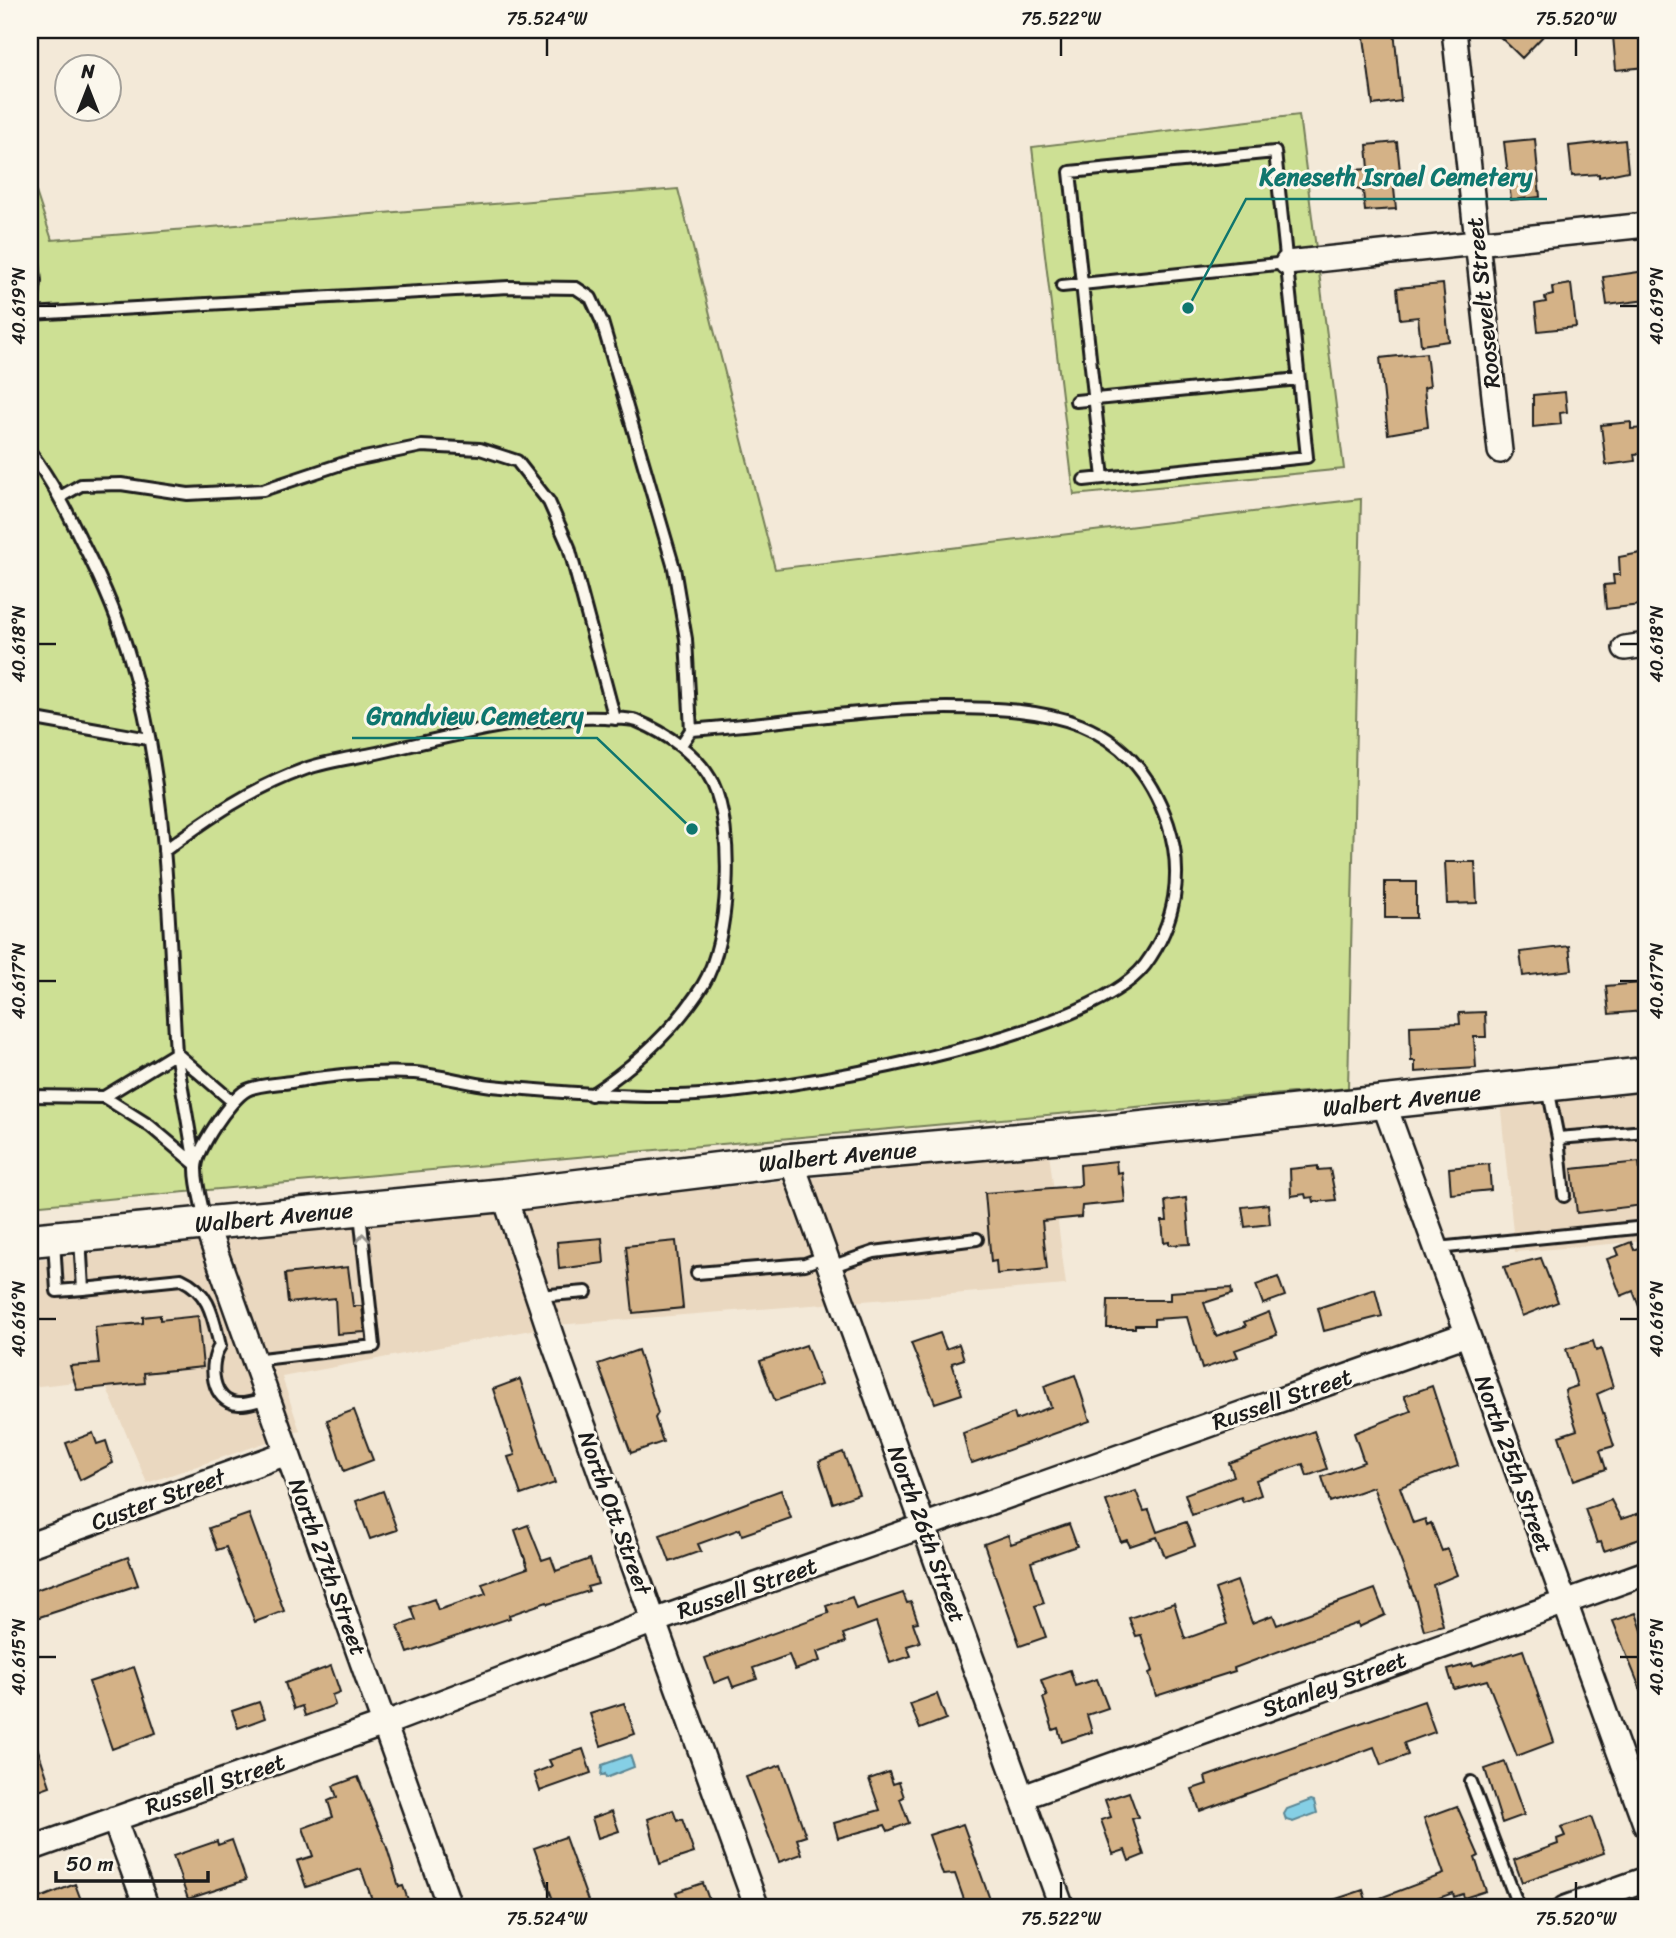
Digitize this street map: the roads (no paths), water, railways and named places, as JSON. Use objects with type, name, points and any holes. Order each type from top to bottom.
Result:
[{"type":"main road","name":"Walbert Avenue","points":[[55,1238],[206,1226],[504,1195],[791,1160],[1086,1134],[1646,1074]]},
{"type":"street","name":"Roosevelt Street","points":[[1454,30],[1500,451]]},
{"type":"street","points":[[1287,263],[1476,246],[1646,225]]},
{"type":"street","name":"North 25th Street","points":[[1383,1101],[1646,1826]]},
{"type":"street","name":"North 26th Street","points":[[791,1160],[1062,1908]]},
{"type":"street","name":"North Ott Street","points":[[504,1195],[757,1908]]},
{"type":"street","name":"North 27th Street","points":[[206,1226],[450,1908]]},
{"type":"street","name":"Russell Street","points":[[30,1849],[384,1724],[654,1621],[1467,1334]]},
{"type":"street","name":"Custer Street","points":[[30,1545],[287,1453]]},
{"type":"street","name":"Stanley Street","points":[[1023,1797],[1646,1573]]},
{"type":"street","points":[[114,1819],[147,1908]]},
{"type":"street","points":[[1565,1908],[1646,1879]]},
{"type":"lane","points":[[1084,480],[1307,457],[1275,152],[1070,172],[1103,478]]},
{"type":"lane","points":[[30,235],[35,281],[30,314],[509,287],[576,288],[591,298],[602,322],[674,568],[686,639],[691,730],[681,745]]},
{"type":"lane","points":[[1062,286],[1287,263]]},
{"type":"lane","points":[[1076,401],[1299,379]]},
{"type":"lane","points":[[60,497],[80,485],[121,484],[188,494],[263,490],[350,461],[422,446],[480,449],[517,461],[549,502],[569,547],[615,719]]},
{"type":"lane","points":[[30,452],[60,497],[97,571],[131,662],[148,738],[164,851],[176,1053],[206,1226]]},
{"type":"lane","points":[[195,1164],[215,1126],[233,1102],[248,1089],[330,1075],[415,1073],[486,1085],[591,1095],[680,1096],[796,1086],[971,1046],[1056,1018],[1101,999],[1143,967],[1170,921],[1179,871],[1168,824],[1146,776],[1105,736],[1060,716],[1000,708],[931,708],[691,730]]},
{"type":"lane","points":[[164,851],[228,804],[306,769],[462,733],[567,717],[635,720],[681,745],[712,783],[725,823],[727,870],[721,928],[705,982],[676,1023],[634,1066],[591,1095]]},
{"type":"lane","points":[[30,718],[148,738]]},
{"type":"lane","points":[[104,1097],[176,1053]]},
{"type":"lane","points":[[176,1053],[233,1102]]},
{"type":"lane","points":[[1548,1086],[1558,1138],[1563,1196]]},
{"type":"lane","points":[[30,1096],[104,1097],[150,1126],[195,1164]]},
{"type":"lane","points":[[1558,1138],[1646,1131]]},
{"type":"lane","points":[[253,1360],[374,1346],[359,1210]]},
{"type":"lane","points":[[1436,1248],[1646,1227]]},
{"type":"lane","points":[[55,1238],[57,1291],[181,1279],[196,1286],[205,1296],[219,1346],[212,1357],[216,1387],[224,1399],[239,1404],[267,1399]]},
{"type":"lane","points":[[55,1238],[83,1289]]},
{"type":"lane","points":[[697,1273],[805,1264],[976,1239]]},
{"type":"lane","points":[[538,1296],[586,1292]]},
{"type":"lane","points":[[1471,1782],[1519,1908]]},
{"type":"water","points":[[630,1755],[634,1767],[606,1778],[605,1774],[601,1776],[602,1765]]},
{"type":"water","points":[[1314,1801],[1317,1813],[1293,1822],[1286,1820],[1284,1814],[1287,1809]]},
{"type":"place","name":"Keneseth Israel Cemetery","points":[[1188,308]]},
{"type":"place","name":"Grandview Cemetery","points":[[692,829]]}]
